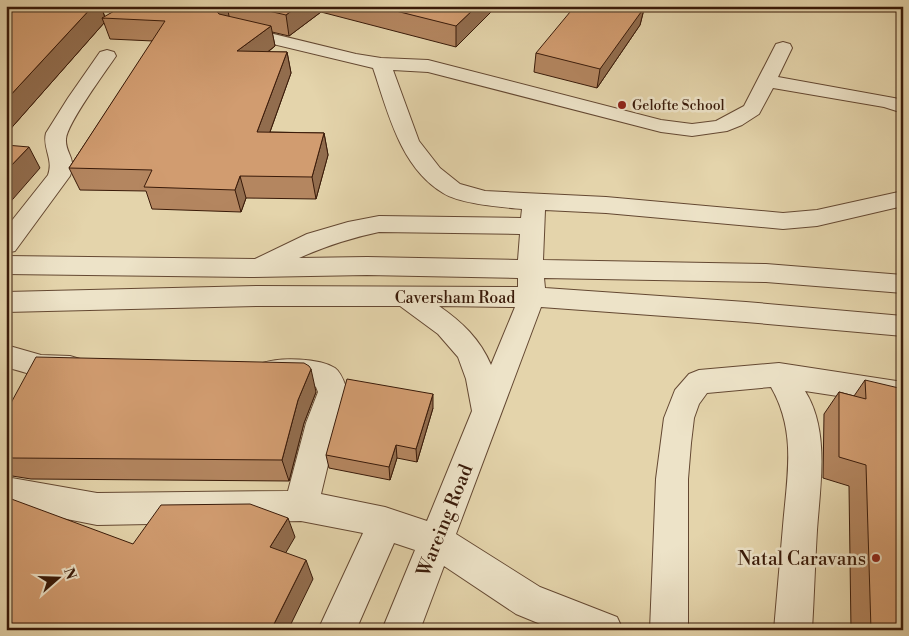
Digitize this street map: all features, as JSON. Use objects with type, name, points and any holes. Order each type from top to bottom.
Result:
[{"type":"street","points":[[230,28],[356,60],[381,64],[428,66],[661,126],[692,130],[720,127],[735,121],[752,110],[783,48]]},
{"type":"street","points":[[6,245],[59,176],[63,167],[55,138],[107,56]]},
{"type":"street","points":[[381,64],[409,142],[432,173],[452,189],[533,214]]},
{"type":"street","points":[[766,81],[887,102],[903,107]]},
{"type":"street","points":[[256,268],[316,240],[348,230],[379,224],[533,214],[606,205],[783,221],[817,218],[903,198]]},
{"type":"street","name":"Wareing Road","points":[[401,630],[487,411],[531,282],[533,214]]},
{"type":"street","name":"Caversham Road","points":[[6,265],[256,268],[367,266],[531,282],[746,312],[903,326]]},
{"type":"street","name":"Caversham Road","points":[[6,302],[258,296],[406,297],[531,282],[766,273],[903,284]]},
{"type":"street","points":[[406,297],[452,331],[469,350],[480,378],[487,411]]},
{"type":"street","points":[[6,356],[34,379],[101,367]]},
{"type":"street","points":[[250,371],[310,372],[324,376],[331,386],[333,392],[322,423],[301,506]]},
{"type":"street","points":[[669,630],[672,479],[679,418],[686,399],[699,382],[779,375],[903,394]]},
{"type":"street","points":[[779,375],[796,403],[802,428],[805,457],[793,630]]},
{"type":"street","points":[[6,492],[97,510],[301,506],[362,517],[435,540],[529,601],[604,630]]},
{"type":"street","points":[[337,630],[385,523]]},
{"type":"building","points":[[6,6],[93,6],[6,100]]},
{"type":"building","points":[[123,6],[215,6],[214,8],[219,14],[271,26],[237,51],[287,52],[257,132],[324,133],[312,177],[240,176],[235,190],[144,187],[152,170],[69,168],[165,21],[102,18]]},
{"type":"building","points":[[247,6],[298,6],[286,15]]},
{"type":"building","points":[[376,6],[477,6],[456,26]]},
{"type":"building","points":[[575,6],[638,6],[644,8],[600,69],[536,53]]},
{"type":"building","points":[[6,145],[29,147],[6,171]]},
{"type":"building","points":[[36,357],[304,363],[311,369],[298,400],[282,460],[6,457],[6,412]]},
{"type":"building","points":[[347,379],[433,394],[416,449],[396,445],[389,467],[326,455]]},
{"type":"building","name":"Natal Caravans","points":[[865,380],[903,389],[903,630],[871,630],[866,465],[839,457],[839,392],[866,399]]},
{"type":"building","points":[[6,497],[133,544],[161,505],[250,504],[288,518],[270,547],[306,560],[271,630],[6,630]]},
{"type":"place","name":"Gelofte School","points":[[622,105]]},
{"type":"place","name":"Natal Caravans","points":[[876,558]]}]
